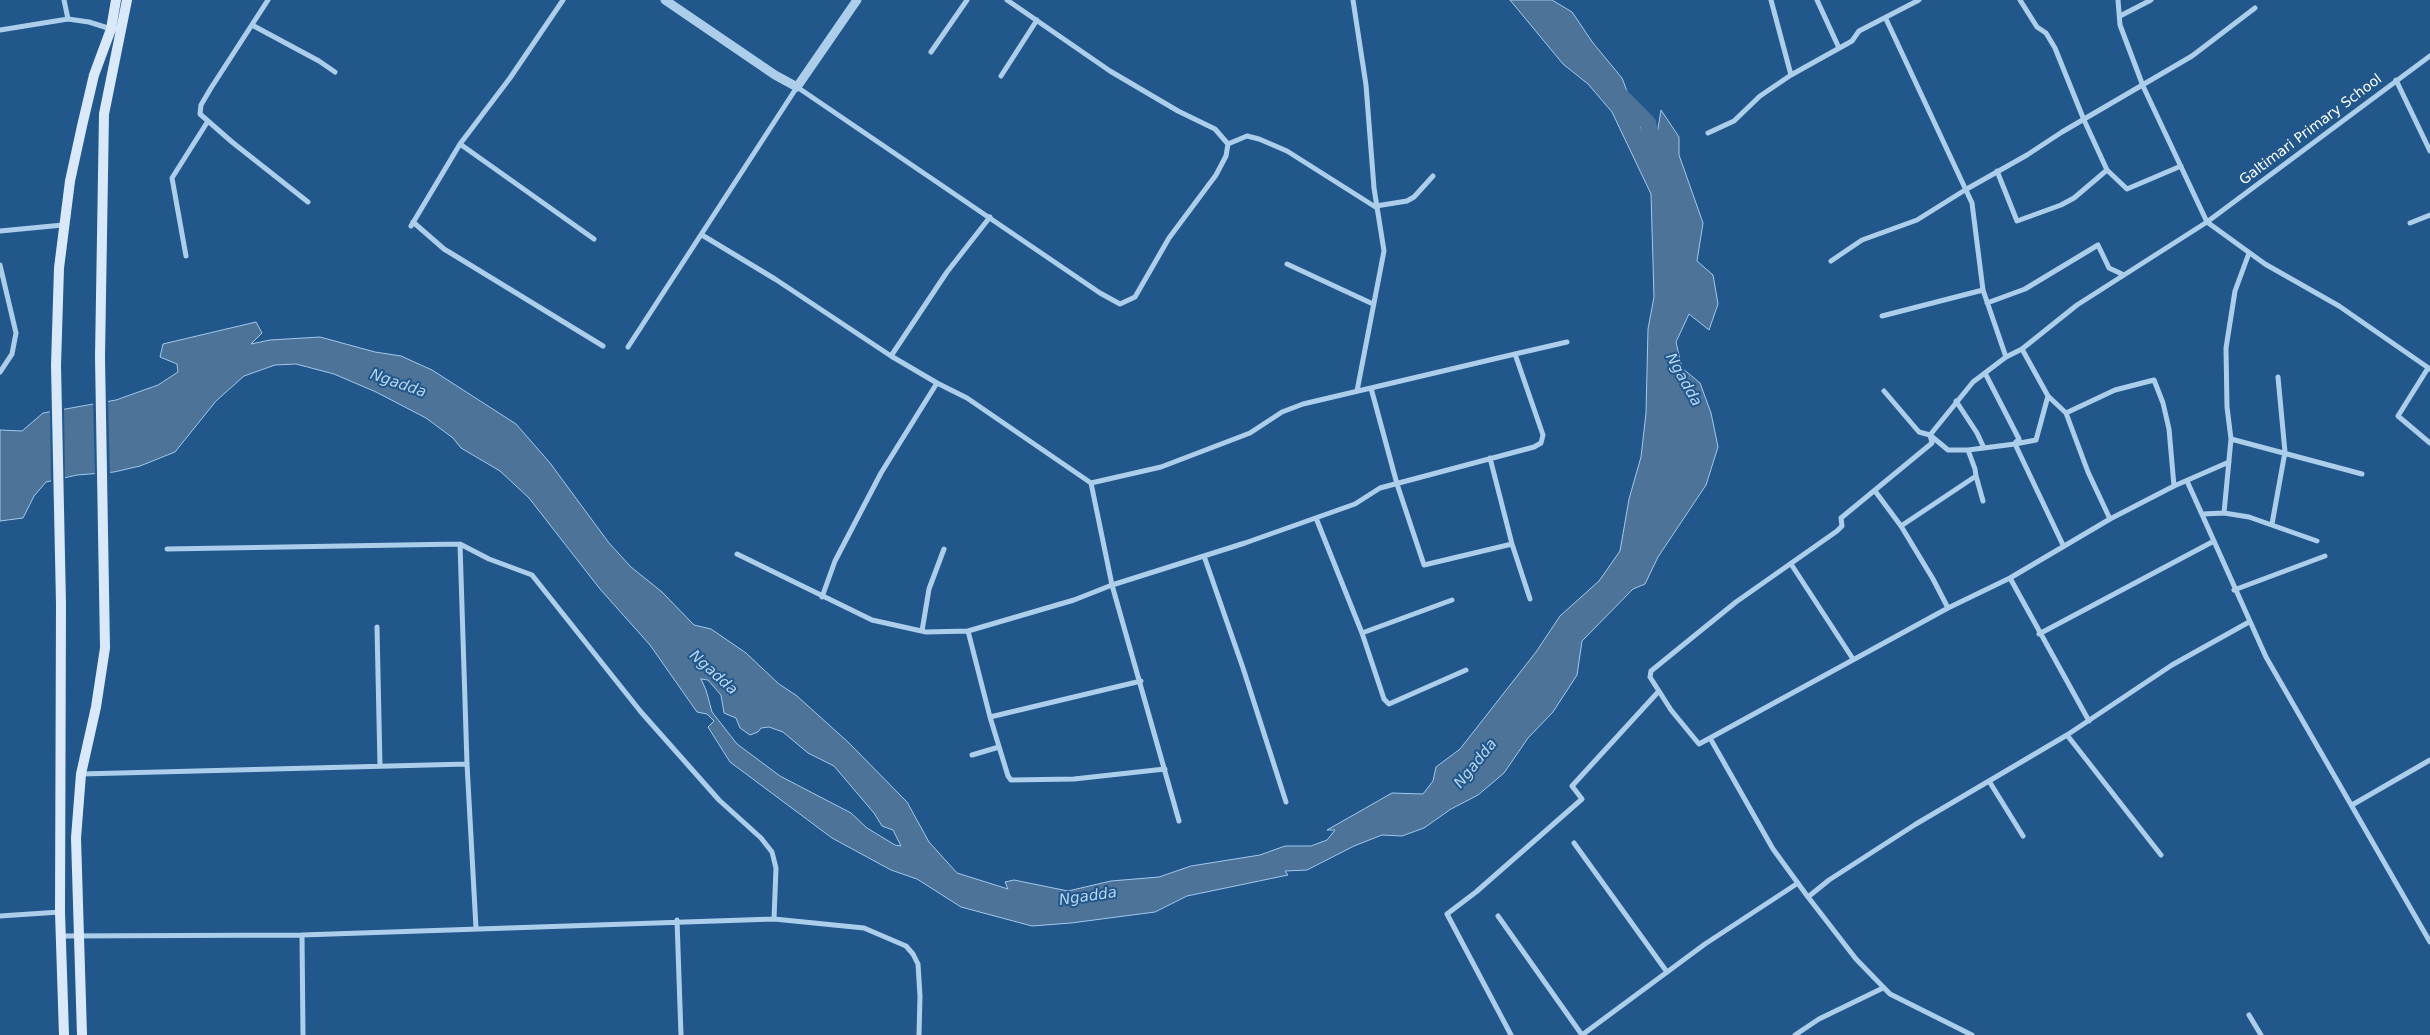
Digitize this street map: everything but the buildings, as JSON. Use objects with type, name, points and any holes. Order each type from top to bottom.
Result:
[{"type":"main road","points":[[64,1035],[60,912],[61,604],[56,365],[58,268],[70,181],[94,75],[110,29],[116,0]]},
{"type":"main road","points":[[82,1035],[76,838],[81,774],[96,707],[105,648],[100,357],[104,114],[127,0]]},
{"type":"street","points":[[64,0],[68,19]]},
{"type":"street","points":[[268,0],[201,105],[200,114],[308,202]]},
{"type":"street","points":[[563,0],[510,78],[460,144],[412,224],[444,249],[603,346]]},
{"type":"street","points":[[664,0],[774,75],[797,87],[1100,293],[1120,304],[1135,297],[1169,238],[1216,175],[1226,156],[1228,144]]},
{"type":"street","points":[[628,347],[797,87],[857,0]]},
{"type":"street","points":[[930,52],[967,0]]},
{"type":"street","points":[[1007,0],[1110,71],[1178,111],[1215,129],[1228,144]]},
{"type":"street","points":[[1353,0],[1366,85],[1376,207],[1384,251],[1357,391]]},
{"type":"street","points":[[1771,0],[1792,75]]},
{"type":"street","points":[[1817,0],[1839,48]]},
{"type":"street","points":[[2020,0],[2037,27],[2046,34],[2055,48],[2084,120],[2107,170],[2127,189],[2181,166]]},
{"type":"street","points":[[2118,0],[2117,10],[2120,16],[2120,26],[2142,86],[2206,222],[2249,254],[2339,306],[2429,369],[2398,416],[2430,443]]},
{"type":"street","points":[[2120,16],[2151,0]]},
{"type":"street","points":[[1708,133],[1734,121],[1760,96],[1792,75],[1852,41],[1858,31],[1886,18],[1915,1]]},
{"type":"street","points":[[1831,260],[1862,240],[1917,220],[2027,155],[2192,56],[2255,8]]},
{"type":"street","points":[[1886,18],[1972,204],[1976,222],[1983,290],[2006,357]]},
{"type":"street","points":[[0,30],[68,19],[89,22],[110,29]]},
{"type":"street","points":[[1001,76],[1037,20]]},
{"type":"street","points":[[252,25],[319,61],[334,72]]},
{"type":"street","name":"Galtimari Primary School","points":[[1875,491],[1932,443],[1930,435],[1972,382],[2006,357],[2022,348],[2077,306],[2206,222],[2430,56]]},
{"type":"street","points":[[2396,80],[2430,152]]},
{"type":"street","points":[[186,256],[172,178],[208,121]]},
{"type":"street","points":[[1228,144],[1247,136],[1259,138],[1286,151],[1376,207],[1414,197],[1433,176]]},
{"type":"street","points":[[460,144],[594,239]]},
{"type":"street","points":[[1997,171],[2017,221],[2061,205],[2074,198],[2107,170]]},
{"type":"street","points":[[2410,223],[2430,215]]},
{"type":"street","points":[[891,356],[947,272],[990,217]]},
{"type":"street","points":[[0,230],[63,225]]},
{"type":"street","points":[[702,235],[775,279],[891,356],[967,398],[1091,483],[1112,584],[1141,681],[1179,821]]},
{"type":"street","points":[[1987,302],[2025,290],[2098,245],[2109,268],[2124,275]]},
{"type":"street","points":[[2224,513],[2231,439],[2227,407],[2226,348],[2235,291],[2249,254]]},
{"type":"street","points":[[1287,264],[1373,304]]},
{"type":"street","points":[[0,265],[16,333],[12,354],[0,372]]},
{"type":"street","points":[[1882,316],[1983,290]]},
{"type":"street","points":[[1091,483],[1161,467],[1250,433],[1282,412],[1303,404],[1567,342]]},
{"type":"street","points":[[2022,348],[2048,396],[2066,413],[2088,472],[2110,519]]},
{"type":"street","points":[[737,554],[872,620],[922,631],[968,630],[1074,600],[1112,584],[1204,556],[1316,518],[1355,504],[1380,488],[1534,447],[1541,443],[1543,434],[1515,354]]},
{"type":"street","points":[[1984,373],[2019,439],[2015,444]]},
{"type":"street","points":[[2272,524],[2285,452],[2278,377]]},
{"type":"street","points":[[2066,413],[2115,390],[2154,380],[2163,404],[2169,429],[2174,486]]},
{"type":"street","points":[[822,597],[835,561],[881,473],[937,383]]},
{"type":"street","points":[[1371,388],[1397,484],[1424,565],[1512,544]]},
{"type":"street","points":[[1884,391],[1919,432],[1930,435],[1948,450],[1968,450],[2036,440],[2048,396]]},
{"type":"street","points":[[1956,401],[1977,433],[1984,448]]},
{"type":"street","points":[[2231,439],[2362,474]]},
{"type":"street","points":[[2015,444],[2063,545]]},
{"type":"street","points":[[1968,450],[1983,501]]},
{"type":"street","points":[[1490,458],[1512,544],[1530,599]]},
{"type":"street","points":[[1948,608],[1901,526],[1875,491],[1840,518],[1842,526],[1832,535],[1736,602],[1652,671],[1650,677],[1671,710],[1699,744],[1948,608],[2010,578],[2110,519],[2174,486],[2229,462]]},
{"type":"street","points":[[1901,526],[1976,476]]},
{"type":"street","points":[[2187,481],[2203,514],[2234,590],[2266,657],[2430,942]]},
{"type":"street","points":[[2203,514],[2224,513],[2272,524],[2317,541]]},
{"type":"street","points":[[1316,518],[1362,633],[1384,699],[1389,704],[1466,670]]},
{"type":"street","points":[[2039,634],[2214,541]]},
{"type":"street","points":[[460,544],[467,764],[476,928]]},
{"type":"street","points":[[167,549],[460,544],[489,559],[532,575],[641,712],[719,800],[761,838],[772,852],[776,868],[774,918]]},
{"type":"street","points":[[922,631],[929,589],[944,549]]},
{"type":"street","points":[[1204,556],[1243,668],[1286,802]]},
{"type":"street","points":[[2234,590],[2325,556]]},
{"type":"street","points":[[1791,564],[1853,659]]},
{"type":"street","points":[[2010,578],[2039,634],[2089,721]]},
{"type":"street","points":[[1362,633],[1452,600]]},
{"type":"street","points":[[1808,897],[1829,880],[1916,824],[2067,735],[2172,666],[2249,622]]},
{"type":"street","points":[[377,627],[380,766]]},
{"type":"street","points":[[968,630],[990,717],[1008,776],[1015,780],[1074,779],[1165,769]]},
{"type":"street","points":[[990,717],[1141,681]]},
{"type":"street","points":[[1511,1035],[1447,914],[1476,892],[1582,799],[1572,786],[1659,691]]},
{"type":"street","points":[[2067,735],[2161,855]]},
{"type":"street","points":[[1710,738],[1773,849],[1856,959],[1890,994],[1972,1035]]},
{"type":"street","points":[[972,755],[999,747]]},
{"type":"street","points":[[2352,805],[2430,760]]},
{"type":"street","points":[[81,774],[467,764]]},
{"type":"street","points":[[1989,781],[2023,836]]},
{"type":"street","points":[[1574,843],[1667,972]]},
{"type":"street","points":[[1498,916],[1582,1035],[1705,944],[1798,883]]},
{"type":"street","points":[[0,916],[60,912]]},
{"type":"street","points":[[62,936],[302,935],[774,918],[864,928],[906,946],[913,954],[918,964],[919,1035]]},
{"type":"street","points":[[677,920],[681,1035]]},
{"type":"street","points":[[302,935],[303,1035]]},
{"type":"street","points":[[1795,1035],[1819,1019],[1883,988]]},
{"type":"street","points":[[2249,1015],[2261,1035]]},
{"type":"water","points":[[1510,0],[1552,0],[1572,12],[1593,43],[1622,78],[1653,159],[1661,110],[1679,137],[1679,155],[1703,223],[1697,261],[1713,275],[1718,304],[1709,330],[1689,314],[1676,342],[1682,368],[1700,383],[1711,413],[1718,447],[1706,485],[1658,557],[1645,584],[1633,589],[1582,641],[1577,675],[1553,712],[1528,738],[1504,773],[1478,795],[1451,809],[1424,828],[1402,836],[1382,835],[1354,846],[1307,870],[1285,871],[1288,875],[1187,896],[1155,912],[1071,923],[1032,926],[961,907],[917,879],[891,870],[832,838],[730,762],[708,727],[714,721],[707,714],[697,712],[650,645],[600,589],[529,498],[500,471],[461,448],[453,438],[426,418],[376,392],[334,374],[296,364],[275,365],[244,376],[216,401],[175,452],[140,466],[114,472],[77,475],[46,482],[34,496],[23,518],[0,521],[0,430],[22,431],[43,413],[116,400],[158,385],[178,372],[177,364],[160,357],[163,344],[256,322],[262,333],[251,344],[270,340],[320,337],[375,352],[401,356],[432,370],[516,424],[550,463],[609,543],[631,567],[662,592],[694,625],[711,629],[746,653],[779,684],[797,696],[849,743],[907,802],[929,842],[957,873],[1008,889],[1005,882],[1014,880],[1068,891],[1111,881],[1159,877],[1191,866],[1260,855],[1285,846],[1311,846],[1327,840],[1335,830],[1327,830],[1392,793],[1423,794],[1433,781],[1436,767],[1460,749],[1536,652],[1560,616],[1599,581],[1620,551],[1629,499],[1641,457],[1646,413],[1648,329],[1654,297],[1651,194],[1612,112],[1588,84],[1563,64]],"holes":[[[701,679],[708,680],[721,695],[724,713],[736,718],[740,728],[750,735],[758,732],[761,728],[769,727],[783,732],[808,753],[834,766],[874,813],[882,826],[893,830],[901,846],[895,845],[867,828],[851,813],[780,776],[737,744],[712,712]]]},
{"type":"pier","points":[[108,399],[110,475],[95,476],[93,402]]},
{"type":"pier","points":[[64,407],[65,480],[51,483],[50,409]]},
{"type":"waterway","name":"Ngadda","points":[[1618,93],[1648,123],[1660,172]]}]
